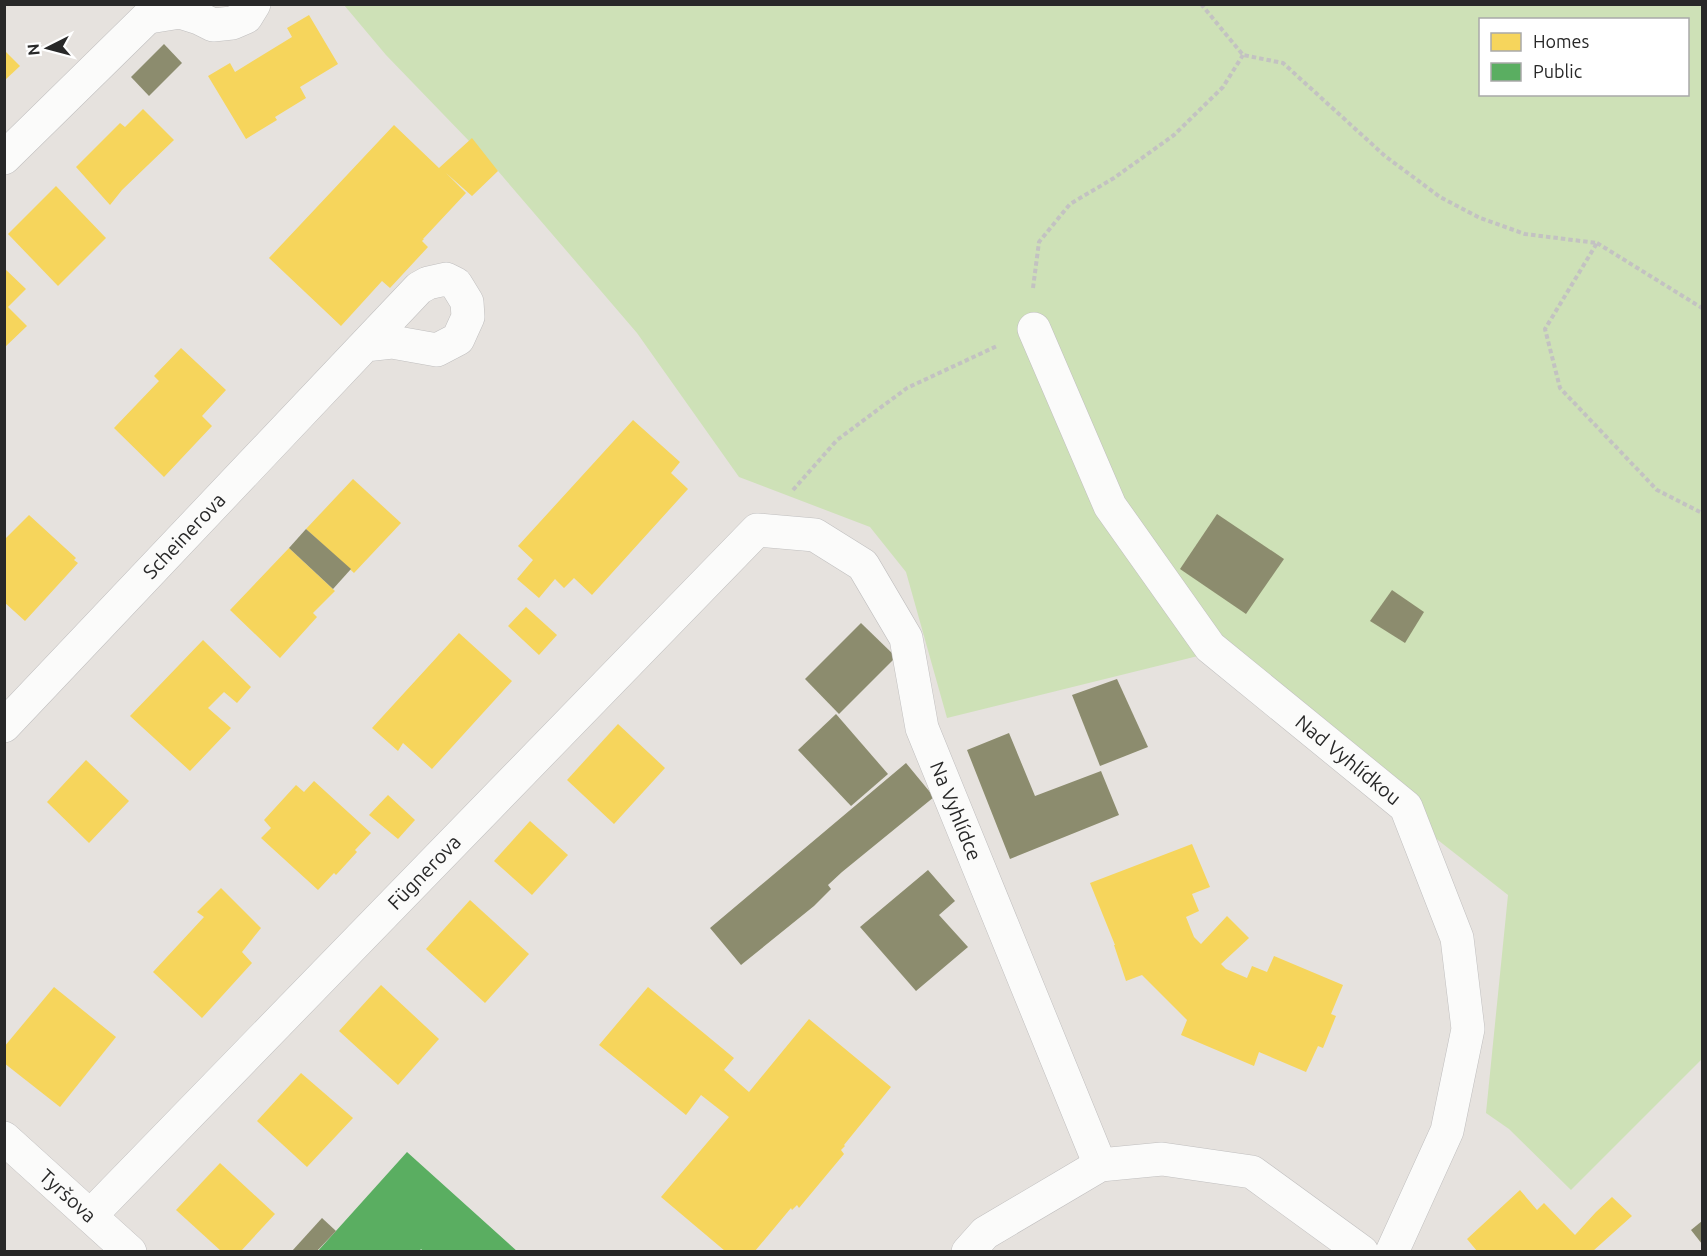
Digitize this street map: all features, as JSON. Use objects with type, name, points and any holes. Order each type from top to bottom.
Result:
[{"type":"street","points":[[4,158],[155,11],[180,12],[213,25],[232,23],[246,16],[254,4]]},
{"type":"street","name":"Nad Vyhlídkou","points":[[1034,329],[1110,506],[1210,647],[1406,807],[1453,927],[1457,938],[1467,1029],[1447,1131],[1392,1251]]},
{"type":"street","name":"Scheinerova","points":[[4,726],[365,345]]},
{"type":"street","name":"Na Vyhlídce","points":[[757,530],[815,535],[863,565],[906,638],[922,728],[1100,1165]]},
{"type":"street","name":"Fügnerova","points":[[91,1215],[757,530]]},
{"type":"street","name":"Tyršova","points":[[4,1138],[130,1251]]},
{"type":"street","points":[[968,1251],[985,1233],[1100,1165],[1162,1159],[1252,1172],[1362,1251]]},
{"type":"path","points":[[1201,4],[1243,55],[1283,63],[1385,156],[1440,197],[1480,218],[1525,234],[1597,243],[1702,308]]},
{"type":"path","points":[[757,530],[837,440],[907,388],[1034,329],[1032,295],[1039,242],[1070,204],[1114,178],[1174,135],[1223,87],[1243,55]]},
{"type":"path","points":[[1597,243],[1545,329],[1560,388],[1657,489],[1702,513]]},
{"type":"green space","points":[[344,5],[1702,5],[1702,1059],[1571,1190],[1509,1129],[1486,1113],[1508,895],[1202,655],[947,718],[906,572],[870,527],[739,477],[637,333],[498,171],[386,55]]},
{"type":"building: Homes","points":[[309,15],[338,64],[300,87],[306,98],[275,117],[277,120],[246,139],[208,76],[230,63],[235,72],[292,37],[287,28]]},
{"type":"building: Homes","points":[[4,50],[20,66],[4,81]]},
{"type":"building: Homes","points":[[143,109],[174,140],[122,190],[110,205],[76,167],[120,123],[125,127]]},
{"type":"building: Homes","points":[[394,125],[439,168],[472,138],[498,171],[472,196],[446,173],[466,193],[423,239],[422,241],[428,247],[390,288],[382,281],[341,326],[269,258]]},
{"type":"building: Homes","points":[[56,186],[106,238],[58,286],[8,234]]},
{"type":"building: Homes","points":[[4,268],[26,289],[8,307],[27,326],[4,348]]},
{"type":"building: Homes","points":[[181,348],[226,390],[202,416],[212,426],[164,477],[114,428],[159,381],[154,376]]},
{"type":"building: Homes","points":[[633,420],[680,462],[671,473],[688,489],[592,595],[574,578],[564,588],[555,579],[539,598],[517,579],[533,560],[518,546]]},
{"type":"building: Homes","points":[[353,479],[401,523],[354,573],[306,529]]},
{"type":"building: Homes","points":[[29,515],[76,558],[74,560],[78,563],[25,621],[4,602],[4,540]]},
{"type":"building: Homes","points":[[289,548],[335,591],[313,613],[317,617],[280,658],[230,610]]},
{"type":"building: Homes","points":[[526,607],[557,635],[539,655],[508,626]]},
{"type":"building: Homes","points":[[459,633],[512,681],[432,769],[403,743],[398,751],[372,728]]},
{"type":"building: Homes","points":[[203,640],[251,687],[237,703],[224,692],[208,708],[231,728],[190,771],[130,716]]},
{"type":"building: Homes","points":[[618,724],[665,768],[614,824],[567,780]]},
{"type":"building: Homes","points":[[86,760],[129,801],[89,843],[47,802]]},
{"type":"building: Homes","points":[[314,781],[371,833],[336,875],[334,873],[318,890],[261,838],[271,828],[264,820],[296,785],[304,792]]},
{"type":"building: Homes","points":[[388,795],[415,820],[398,839],[369,815]]},
{"type":"building: Homes","points":[[530,821],[568,855],[532,895],[494,861]]},
{"type":"building: Homes","points":[[1192,844],[1210,887],[1192,894],[1199,911],[1186,917],[1194,937],[1201,944],[1227,916],[1249,938],[1221,964],[1226,969],[1247,978],[1252,966],[1267,972],[1274,956],[1343,985],[1331,1014],[1336,1016],[1323,1048],[1318,1046],[1306,1072],[1259,1052],[1254,1066],[1181,1035],[1187,1020],[1142,975],[1126,981],[1115,945],[1090,883]]},
{"type":"building: Homes","points":[[221,888],[261,928],[242,952],[252,963],[202,1018],[153,972],[204,917],[197,912]]},
{"type":"building: Homes","points":[[470,900],[529,954],[485,1003],[426,949]]},
{"type":"building: Homes","points":[[381,985],[439,1039],[398,1085],[339,1031]]},
{"type":"building: Homes","points":[[54,987],[116,1037],[60,1107],[4,1063],[4,1047]]},
{"type":"building: Homes","points":[[648,987],[734,1058],[724,1070],[749,1092],[809,1019],[891,1087],[844,1145],[841,1150],[844,1154],[799,1208],[797,1205],[792,1210],[791,1208],[755,1251],[725,1251],[661,1197],[729,1117],[701,1095],[686,1115],[599,1045]]},
{"type":"building: Homes","points":[[301,1073],[353,1118],[307,1167],[257,1121]]},
{"type":"building: Homes","points":[[220,1163],[275,1214],[241,1251],[221,1251],[176,1210]]},
{"type":"building: Homes","points":[[1520,1190],[1537,1210],[1544,1203],[1575,1235],[1612,1197],[1632,1216],[1593,1251],[1477,1251],[1467,1239]]},
{"type":"building: Public","points":[[407,1152],[518,1252],[424,1252],[421,1249],[419,1252],[317,1252]]},
{"type":"building: Industry","points":[[164,44],[182,63],[149,96],[131,77]]},
{"type":"building: Industry","points":[[1217,514],[1284,559],[1246,614],[1180,569]]},
{"type":"building: Industry","points":[[306,529],[351,569],[333,589],[289,548]]},
{"type":"building: Industry","points":[[1392,590],[1424,612],[1405,643],[1370,621]]},
{"type":"building: Industry","points":[[861,623],[896,657],[839,714],[805,679]]},
{"type":"building: Industry","points":[[1117,679],[1148,747],[1100,766],[1072,695]]},
{"type":"building: Industry","points":[[836,714],[888,774],[851,806],[798,750]]},
{"type":"building: Industry","points":[[1009,733],[1035,796],[1101,771],[1119,815],[1010,859],[967,750]]},
{"type":"building: Industry","points":[[906,763],[934,797],[842,872],[828,885],[831,889],[814,906],[741,965],[710,928]]},
{"type":"building: Industry","points":[[928,870],[955,901],[939,915],[968,947],[916,991],[860,927]]},
{"type":"building: Industry","points":[[322,1218],[336,1231],[317,1251],[292,1251]]},
{"type":"building: Industry","points":[[1702,1221],[1702,1244],[1691,1230]]}]
